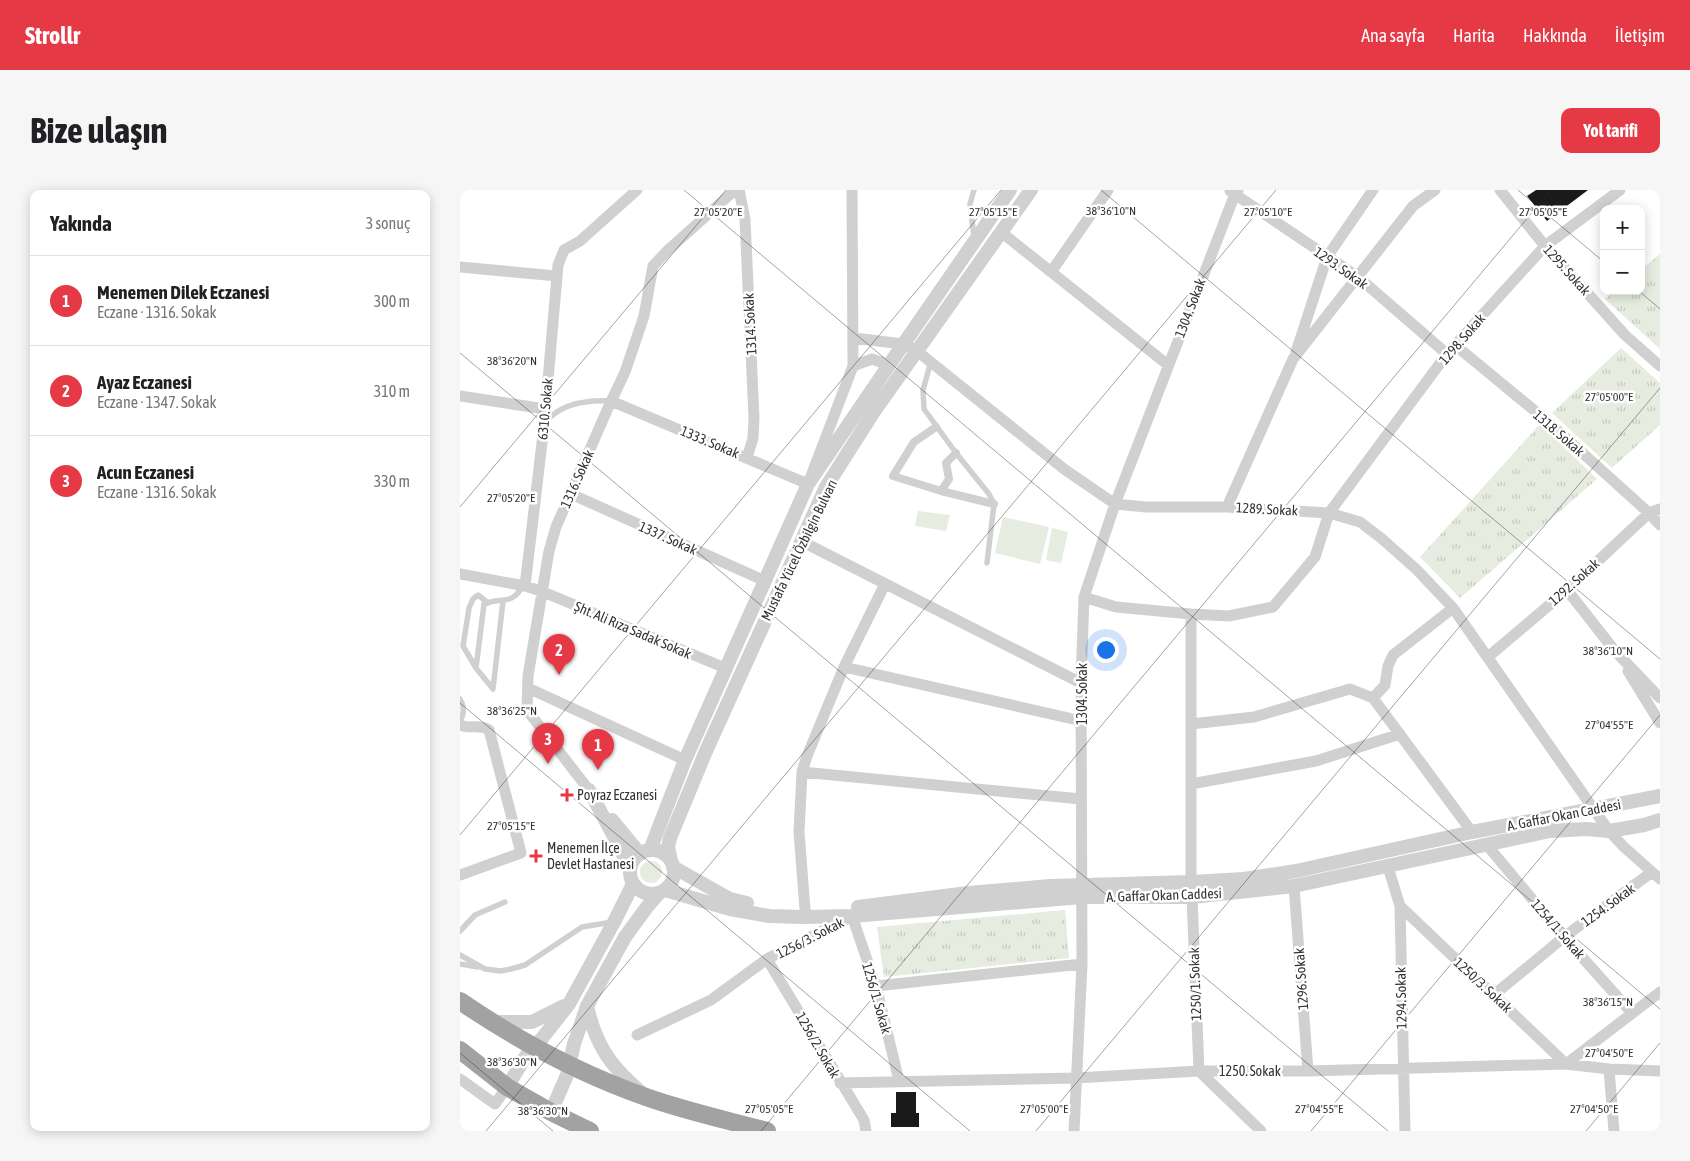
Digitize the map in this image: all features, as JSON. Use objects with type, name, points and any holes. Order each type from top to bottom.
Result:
[{"type":"highway","points":[[460,1001],[491,1022],[570,1064],[646,1097],[767,1131]]},
{"type":"highway","points":[[460,1050],[507,1087],[590,1131]]},
{"type":"street","name":"6310. Sokak","points":[[523,586],[544,426],[558,265],[564,250],[580,241],[637,190]]},
{"type":"street","name":"1316. Sokak","points":[[589,790],[527,710],[528,688],[541,591],[549,551],[556,527],[625,372],[644,316],[653,266],[735,190]]},
{"type":"street","name":"1314. Sokak","points":[[739,190],[745,218],[754,418],[747,458]]},
{"type":"street","points":[[808,484],[853,366],[852,190]]},
{"type":"street","name":"Mustafa Yücel Özbilgin Bulvarı","points":[[645,852],[808,484],[1010,190]]},
{"type":"street","name":"Mustafa Yücel Özbilgin Bulvarı","points":[[672,864],[668,847],[670,838],[706,751],[826,488],[874,413],[1031,190]]},
{"type":"street","points":[[1051,272],[1108,190]]},
{"type":"street","points":[[1227,507],[1293,359],[1327,257],[1373,190]]},
{"type":"street","points":[[1293,359],[1413,206],[1435,190]]},
{"type":"street","name":"1295. Sokak","points":[[1500,190],[1544,246],[1625,336],[1660,366]]},
{"type":"street","name":"1298. Sokak","points":[[1329,513],[1447,354],[1544,246],[1620,190]]},
{"type":"street","name":"1293. Sokak","points":[[1234,191],[1358,277],[1447,354]]},
{"type":"street","name":"1304. Sokak","points":[[1074,1131],[1082,964],[1081,684],[1084,598],[1114,504],[1234,191]]},
{"type":"street","points":[[1002,232],[1168,365]]},
{"type":"street","points":[[460,267],[557,276]]},
{"type":"street","points":[[854,338],[903,344],[917,351],[1064,469],[1114,504]]},
{"type":"street","name":"1318. Sokak","points":[[1455,345],[1654,511],[1660,524]]},
{"type":"street","points":[[853,366],[872,359],[889,365]]},
{"type":"street","points":[[460,396],[545,409]]},
{"type":"street","name":"1333. Sokak","points":[[611,400],[808,484]]},
{"type":"street","points":[[936,427],[914,442],[892,476],[994,504]]},
{"type":"street","points":[[941,491],[949,479],[946,463],[956,453]]},
{"type":"street","name":"1337. Sokak","points":[[572,494],[765,581]]},
{"type":"street","name":"1289. Sokak","points":[[1114,504],[1184,508],[1227,507],[1329,513],[1360,522],[1381,538],[1416,570],[1453,608],[1609,831]]},
{"type":"street","name":"1292. Sokak","points":[[1488,657],[1567,590],[1654,511]]},
{"type":"street","points":[[1084,598],[1116,607],[1229,616],[1273,607],[1316,557],[1329,513]]},
{"type":"street","points":[[801,541],[1081,684]]},
{"type":"street","points":[[460,574],[541,591]]},
{"type":"street","points":[[805,909],[799,832],[802,772],[844,667],[885,584]]},
{"type":"street","points":[[1567,590],[1615,651],[1660,698]]},
{"type":"street","name":"Şht. Ali Rıza Sadak Sokak","points":[[541,591],[725,668]]},
{"type":"street","points":[[1373,698],[1385,685],[1388,666],[1393,655],[1453,608]]},
{"type":"street","points":[[1191,614],[1191,882]]},
{"type":"street","points":[[1615,651],[1660,723]]},
{"type":"street","points":[[844,667],[1082,721]]},
{"type":"street","points":[[528,688],[685,760]]},
{"type":"street","points":[[1191,724],[1254,717],[1350,689],[1373,698],[1472,832]]},
{"type":"street","points":[[460,725],[464,727],[482,726],[489,730],[521,853],[460,875]]},
{"type":"street","points":[[1190,784],[1316,761],[1400,734]]},
{"type":"street","points":[[802,772],[1081,799]]},
{"type":"street","points":[[589,790],[645,852]]},
{"type":"street","points":[[589,790],[620,848],[632,877],[645,893],[662,892]]},
{"type":"street","name":"A. Gaffar Okan Caddesi","points":[[662,892],[730,909],[769,916],[852,916],[1082,890],[1244,879],[1296,871],[1472,832],[1660,796]]},
{"type":"street","name":"A. Gaffar Okan Caddesi","points":[[672,864],[730,899],[762,907],[840,909],[968,893],[1082,890],[1192,897],[1294,886],[1550,831],[1586,829],[1609,831],[1644,825],[1660,820]]},
{"type":"street","points":[[1609,831],[1624,848],[1656,876]]},
{"type":"street","name":"1254/1. Sokak","points":[[1486,844],[1564,937],[1632,1013]]},
{"type":"street","points":[[460,1079],[494,1104],[526,1056],[569,1004],[614,922],[632,877],[633,861],[645,852],[662,853],[672,864],[673,880],[647,907],[625,938],[587,1006],[574,1044],[568,1075],[551,1112]]},
{"type":"street","name":"1294. Sokak","points":[[1388,867],[1400,906],[1402,1069],[1405,1131]]},
{"type":"street","name":"1254. Sokak","points":[[1495,994],[1564,937],[1656,876]]},
{"type":"street","name":"1296. Sokak","points":[[1294,886],[1308,1071]]},
{"type":"street","name":"1250/1. Sokak","points":[[1192,897],[1199,1071]]},
{"type":"street","name":"1250/3. Sokak","points":[[1400,906],[1495,994],[1566,1064]]},
{"type":"street","name":"1256/3. Sokak","points":[[637,1035],[711,1000],[767,959],[852,916]]},
{"type":"street","name":"1256/1. Sokak","points":[[852,916],[876,986],[899,1081]]},
{"type":"street","name":"1256/2. Sokak","points":[[767,959],[864,1120],[866,1131]]},
{"type":"street","points":[[876,986],[1082,964]]},
{"type":"street","points":[[1566,1064],[1660,992]]},
{"type":"street","points":[[491,1022],[532,1022],[569,1004]]},
{"type":"street","points":[[587,1006],[601,1048],[611,1063],[646,1097]]},
{"type":"street","name":"1250. Sokak","points":[[840,1083],[1076,1078],[1199,1071],[1308,1071],[1566,1064],[1609,1069],[1660,1071]]},
{"type":"street","points":[[1609,1069],[1614,1131]]},
{"type":"street","points":[[1199,1071],[1261,1131]]},
{"type":"lane","points":[[974,190],[970,204],[974,242]]},
{"type":"lane","points":[[931,361],[923,390],[924,409],[989,494],[994,504],[987,563]]},
{"type":"lane","points":[[544,426],[552,414],[562,409],[588,401],[611,400]]},
{"type":"lane","points":[[476,668],[483,608],[488,603],[508,600],[518,594],[523,586]]},
{"type":"lane","points":[[488,603],[478,595],[475,596],[469,608],[465,624],[463,646],[476,668],[493,689],[503,601]]},
{"type":"lane","points":[[460,699],[464,712],[460,721]]},
{"type":"lane","points":[[460,931],[475,915],[505,902]]},
{"type":"lane","points":[[460,964],[501,971],[525,965],[582,927],[614,922]]},
{"type":"lane","points":[[460,955],[485,969]]},
{"type":"green space","points":[[1660,254],[1660,349],[1605,299],[1610,295],[1645,295],[1645,267]]},
{"type":"green space","points":[[1621,348],[1660,383],[1660,425],[1612,468],[1552,413]]},
{"type":"green space","points":[[1540,424],[1597,479],[1460,598],[1420,557]]},
{"type":"green space","points":[[918,511],[950,515],[946,531],[915,526]]},
{"type":"green space","points":[[1003,517],[1049,527],[1040,564],[995,553]]},
{"type":"green space","points":[[1052,528],[1068,532],[1061,563],[1046,560]]},
{"type":"green space","points":[[647,861],[655,861],[662,868],[662,876],[655,883],[647,883],[640,876],[640,868]]},
{"type":"green space","points":[[1065,910],[1069,958],[884,977],[877,927]]},
{"type":"building","points":[[1536,190],[1588,190],[1547,221],[1527,196]]},
{"type":"building","points":[[896,1092],[916,1092],[916,1113],[919,1113],[919,1127],[891,1127],[891,1113],[896,1113]]},
{"type":"place","name":"Ayaz Eczanesi","points":[[559,675]]},
{"type":"place","name":"Acun Eczanesi","points":[[548,764]]},
{"type":"place","name":"Menemen Dilek Eczanesi","points":[[598,770]]},
{"type":"place","name":"Poyraz Eczanesi","points":[[567,795]]},
{"type":"place","name":"Menemen İlçe Devlet Hastanesi","points":[[536,856]]}]
